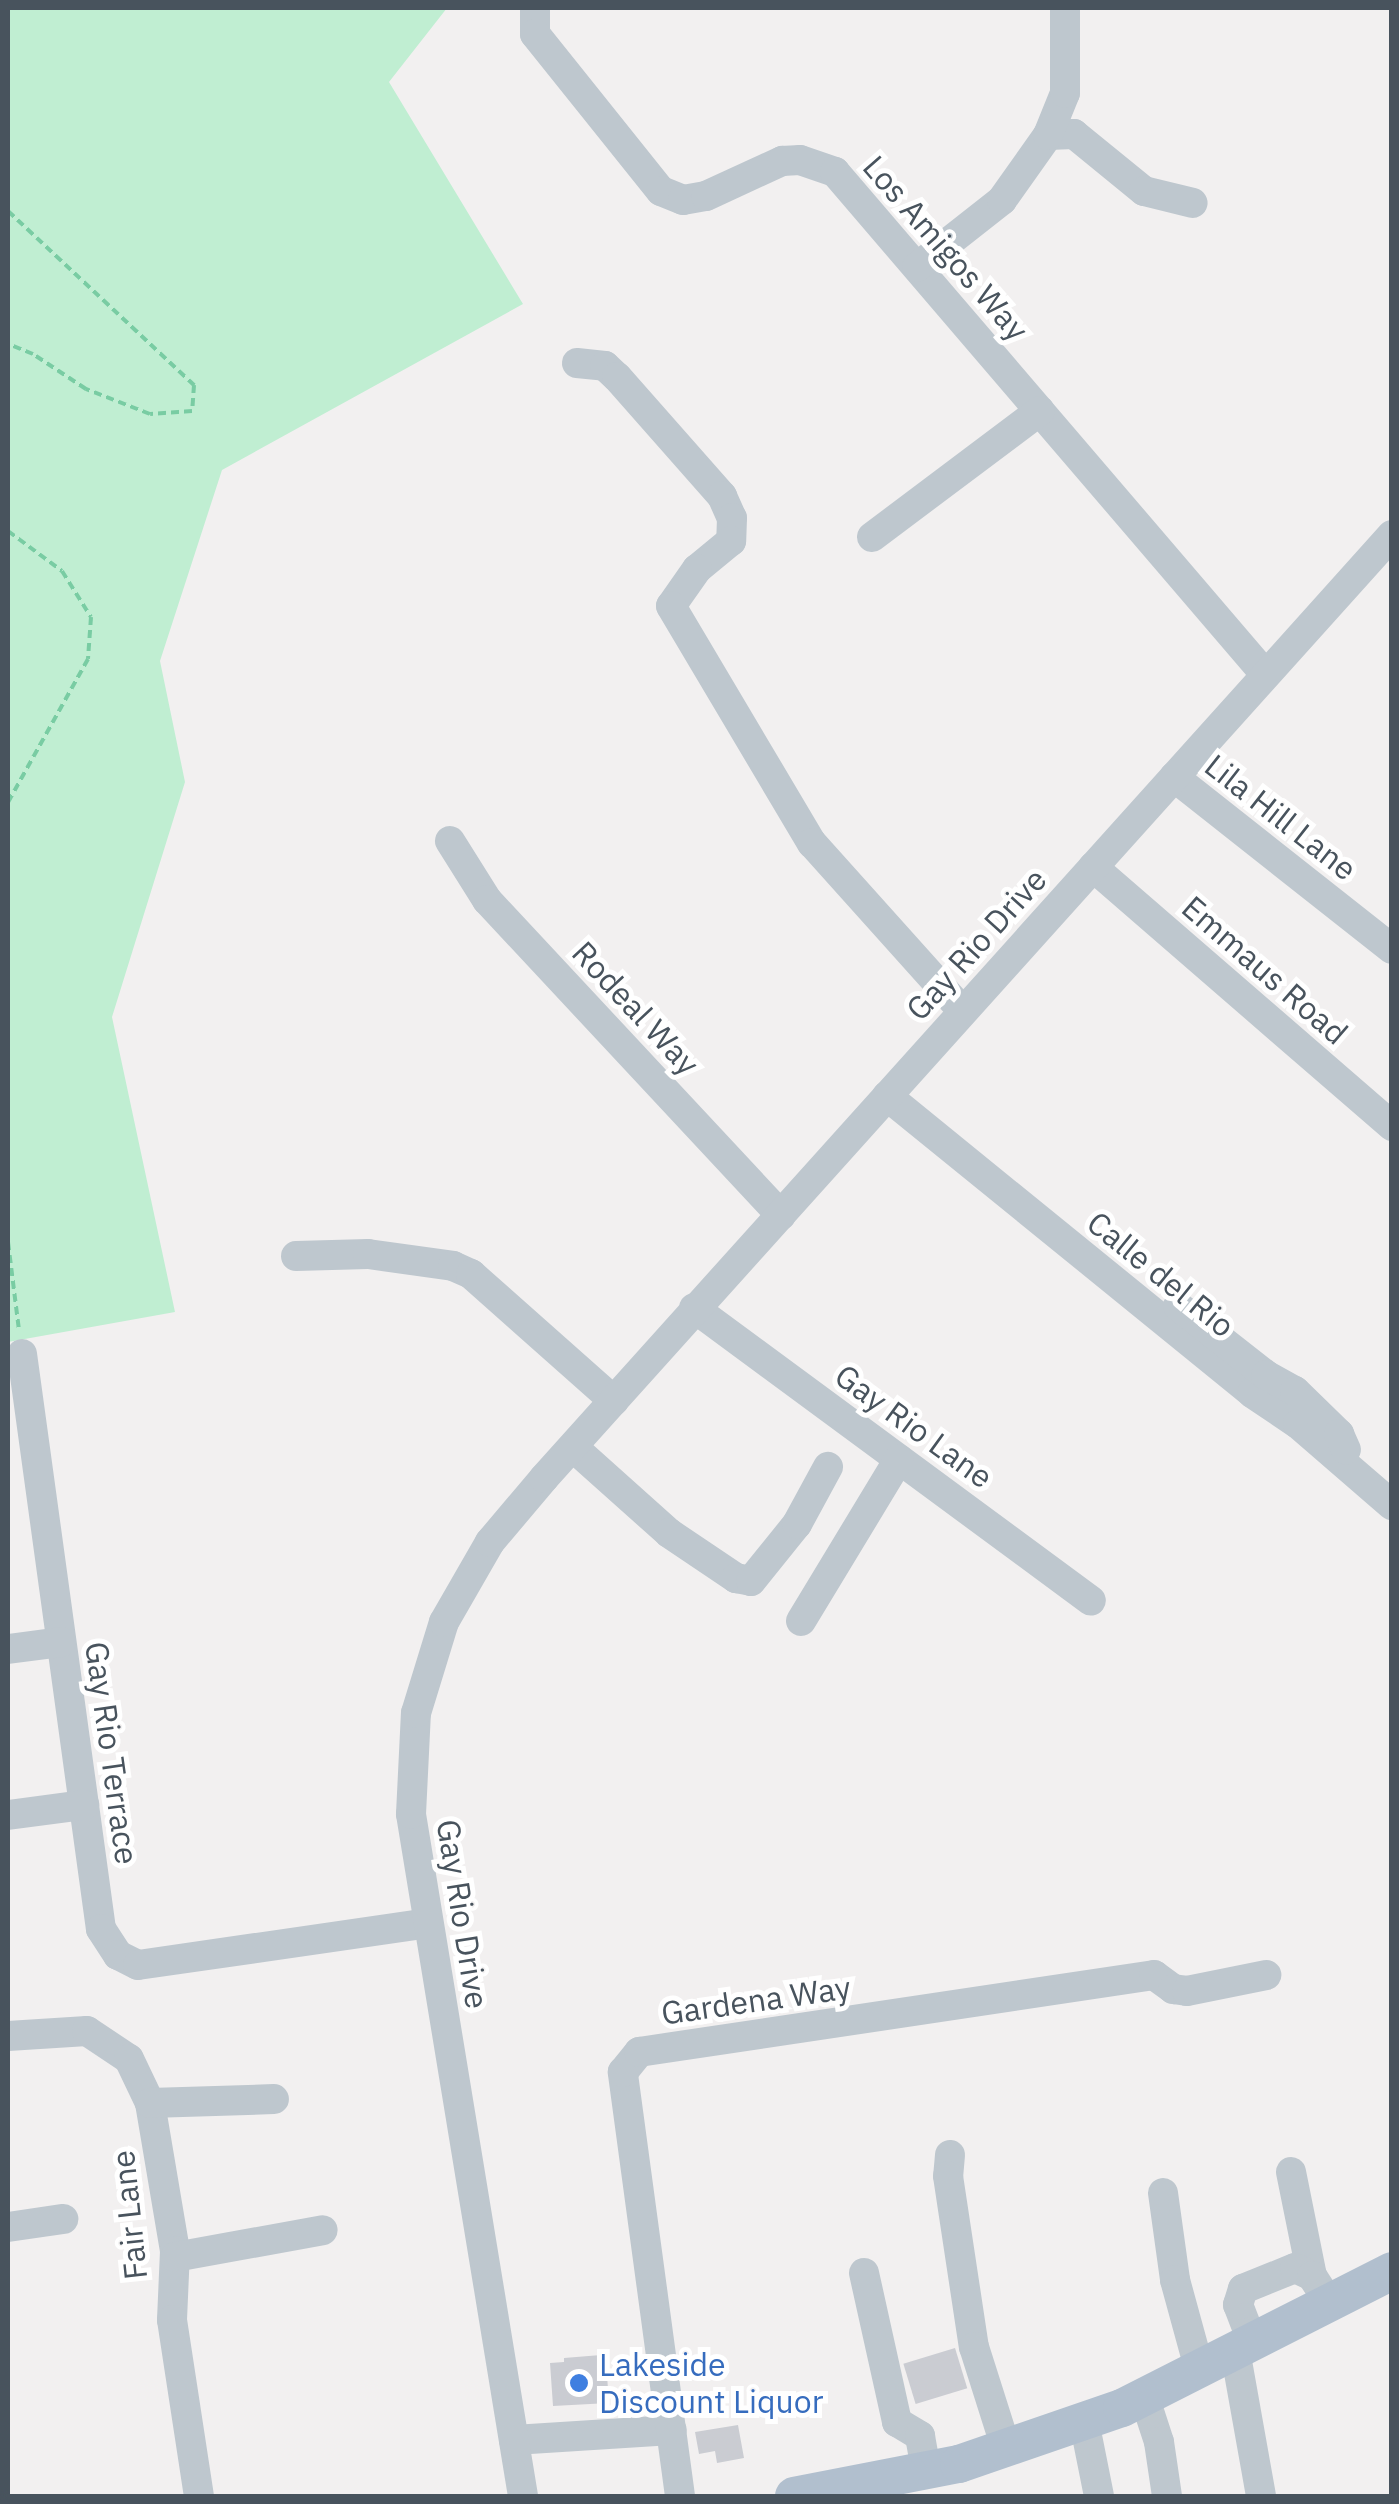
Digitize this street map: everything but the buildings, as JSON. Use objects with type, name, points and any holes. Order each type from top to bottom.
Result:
[{"type":"main road","points":[[794,2496],[926,2471],[1084,2421],[1244,2346],[1320,2289],[1392,2271]]},
{"type":"street","name":"Los Amigos Way","points":[[536,8],[535,34],[661,190],[682,200],[706,196],[782,161],[800,160],[835,172],[1265,674]]},
{"type":"street","points":[[917,267],[1002,200],[1048,135],[1066,93],[1064,8]]},
{"type":"street","points":[[1048,135],[1074,134],[1144,191],[1193,203]]},
{"type":"street","points":[[577,362],[605,366],[617,377],[722,496],[732,518],[731,541],[696,569],[671,606],[812,843],[962,1011]]},
{"type":"street","points":[[872,537],[1040,410]]},
{"type":"street","name":"Gay Rio Drive","points":[[523,2496],[428,1923],[410,1781],[416,1714],[433,1651],[458,1594],[490,1542],[694,1308],[1392,535]]},
{"type":"street","name":"Lila Hill Lane","points":[[1174,776],[1392,949]]},
{"type":"street","name":"Rodeal Way","points":[[450,840],[486,900],[781,1215]]},
{"type":"street","name":"Emmaus Road","points":[[1093,867],[1392,1126]]},
{"type":"street","name":"Calle del Rio","points":[[892,1090],[1252,1394],[1345,1462],[1392,1506]]},
{"type":"street","points":[[296,1256],[368,1254],[453,1266],[471,1274],[614,1401]]},
{"type":"street","name":"Gay Rio Lane","points":[[694,1308],[1092,1601]]},
{"type":"street","name":"Gay Rio Terrace","points":[[22,1354],[101,1929],[118,1955],[138,1965],[428,1923]]},
{"type":"street","points":[[574,1448],[669,1533],[736,1578],[751,1581],[797,1524],[828,1467]]},
{"type":"street","points":[[801,1621],[899,1459]]},
{"type":"street","points":[[8,1649],[61,1642]]},
{"type":"street","points":[[8,1815],[84,1805]]},
{"type":"street","name":"Gardena Way","points":[[680,2496],[623,2072],[638,2052],[1154,1976],[1174,1990],[1188,1991],[1266,1976]]},
{"type":"street","name":"Fair Lane","points":[[8,2036],[86,2031],[129,2059],[150,2102],[175,2257],[172,2320],[199,2496]]},
{"type":"street","points":[[150,2102],[274,2099]]},
{"type":"street","points":[[950,2156],[948,2176],[974,2347],[1006,2448]]},
{"type":"street","points":[[1292,2172],[1320,2289]]},
{"type":"street","points":[[1163,2193],[1166,2233],[1198,2368]]},
{"type":"street","points":[[8,2227],[63,2219]]},
{"type":"street","points":[[175,2257],[324,2230]]},
{"type":"street","points":[[1260,2496],[1238,2305],[1242,2289],[1295,2268],[1320,2289]]},
{"type":"street","points":[[864,2273],[897,2422],[920,2436],[926,2471]]},
{"type":"street","points":[[1144,2396],[1159,2442],[1167,2496]]},
{"type":"street","points":[[1084,2421],[1099,2496]]},
{"type":"street","points":[[514,2440],[672,2430]]},
{"type":"path","points":[[8,210],[194,385],[192,411],[150,414],[86,389],[32,354],[8,344]]},
{"type":"path","points":[[8,531],[62,570],[91,617],[88,659],[8,802]]},
{"type":"path","points":[[8,1242],[22,1354]]},
{"type":"green space","points":[[8,8],[447,8],[389,82],[523,304],[222,470],[160,661],[185,782],[112,1017],[175,1312],[8,1342]]},
{"type":"place","name":"Lakeside Discount Liquor","points":[[579,2383]]}]
